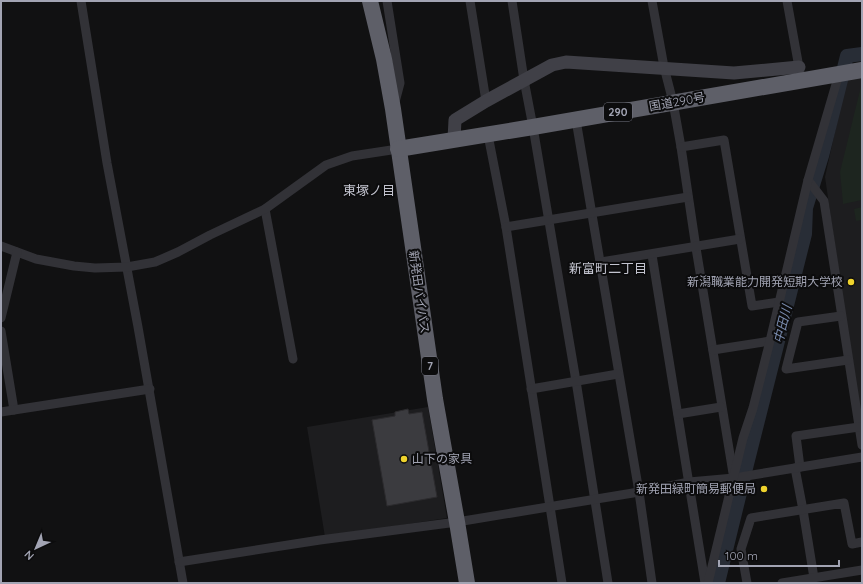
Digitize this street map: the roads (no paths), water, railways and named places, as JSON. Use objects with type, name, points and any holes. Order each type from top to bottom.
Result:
[{"type":"highway","name":"新発田バイパス","points":[[370,1],[384,59],[393,109],[435,400],[467,583]]},
{"type":"highway","name":"国道290号","points":[[398,148],[576,120],[673,102],[800,74],[850,72]]},
{"type":"street","points":[[81,1],[107,163],[150,389],[183,583]]},
{"type":"street","points":[[386,1],[400,83],[393,109]]},
{"type":"street","points":[[470,1],[486,101]]},
{"type":"street","points":[[512,1],[524,80],[576,381],[608,583]]},
{"type":"street","points":[[652,1],[664,68],[673,102],[681,147],[721,407],[736,478]]},
{"type":"street","points":[[454,139],[455,120],[486,101],[552,65],[566,62],[734,73],[800,74],[788,1]]},
{"type":"street","points":[[706,583],[736,478],[743,438],[753,408],[770,341],[808,180],[850,72]]},
{"type":"street","points":[[576,120],[639,492],[652,583]]},
{"type":"street","points":[[488,135],[506,227],[562,583]]},
{"type":"street","points":[[681,147],[724,140],[752,306],[779,302]]},
{"type":"street","points":[[1,246],[36,259],[74,266],[95,268],[127,267],[155,262],[265,209],[326,165],[352,156],[398,148]]},
{"type":"street","points":[[808,180],[824,201],[862,445]]},
{"type":"street","points":[[506,227],[688,197]]},
{"type":"street","points":[[265,209],[293,359]]},
{"type":"street","points":[[601,262],[696,248],[740,239]]},
{"type":"street","points":[[1,318],[18,252]]},
{"type":"street","points":[[652,255],[706,583]]},
{"type":"street","points":[[841,316],[798,322],[786,369],[848,360]]},
{"type":"street","points":[[1,331],[14,410]]},
{"type":"street","points":[[713,350],[770,341]]},
{"type":"street","points":[[531,389],[618,374]]},
{"type":"street","points":[[1,412],[150,389]]},
{"type":"street","points":[[678,414],[721,407]]},
{"type":"street","points":[[814,578],[797,467],[796,436],[859,427]]},
{"type":"street","points":[[180,562],[320,540],[457,522],[639,492],[689,482],[736,478],[862,457]]},
{"type":"street","points":[[747,583],[741,549],[751,518],[844,504],[852,544],[862,542]]},
{"type":"street","points":[[782,583],[862,570]]},
{"type":"waterway","name":"中田川","points":[[718,583],[805,234],[806,208],[822,156],[847,56],[862,54]]},
{"type":"place","name":"新潟職業能力開発短期大学校","points":[[851,282]]},
{"type":"place","name":"山下の家具","points":[[404,459]]},
{"type":"place","name":"新発田緑町簡易郵便局","points":[[764,489]]},
{"type":"district","name":"東塚ノ目","points":[[369,190]]},
{"type":"district","name":"新富町二丁目","points":[[608,268]]}]
